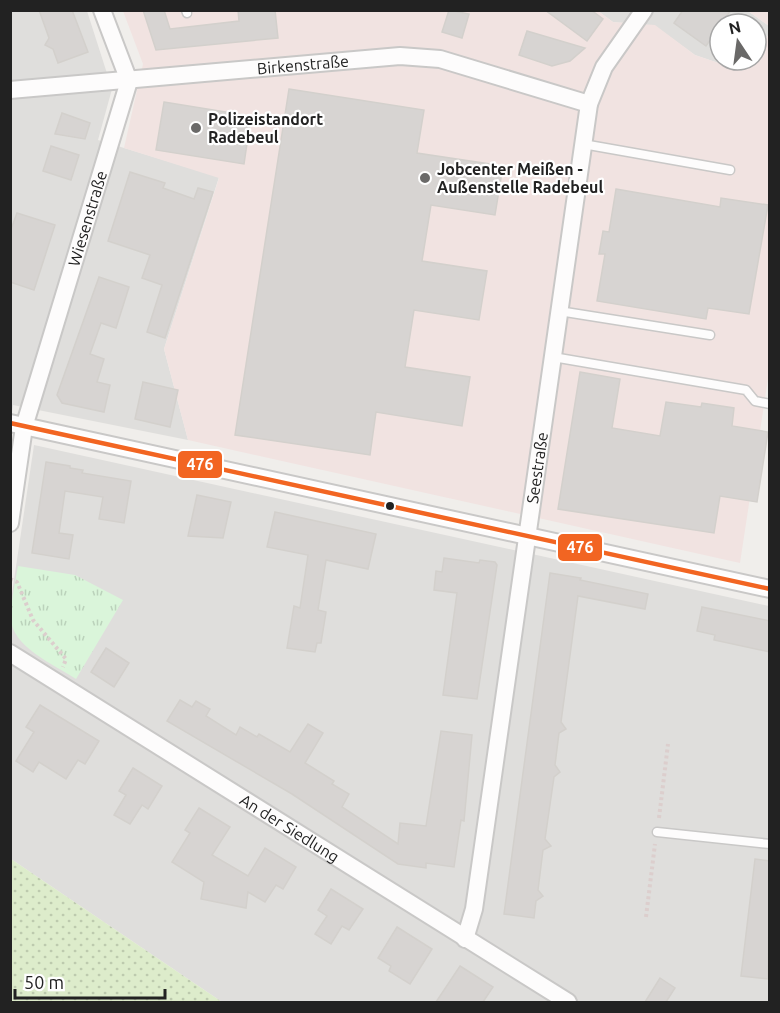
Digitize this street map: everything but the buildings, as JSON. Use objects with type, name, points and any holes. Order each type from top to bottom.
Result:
[{"type":"street","points":[[102,10],[129,81]]},
{"type":"street","name":"Seestraße","points":[[465,939],[474,909],[589,104],[604,67],[644,10]]},
{"type":"street","name":"Birkenstraße","points":[[10,90],[400,56],[440,59],[589,104]]},
{"type":"street","name":"Wiesenstraße","points":[[17,425],[129,81]]},
{"type":"street","points":[[10,523],[17,425],[770,589]]},
{"type":"street","name":"An der Siedlung","points":[[10,653],[568,1002]]},
{"type":"lane","points":[[583,144],[730,170]]},
{"type":"lane","points":[[559,311],[710,335]]},
{"type":"lane","points":[[552,357],[746,390],[755,401],[770,404]]},
{"type":"lane","points":[[657,832],[770,844]]},
{"type":"path","points":[[10,579],[17,582],[33,620],[66,659],[58,685]]},
{"type":"shaded area","points":[[11,11],[87,11],[112,89],[98,140],[219,177],[164,349],[188,440],[13,405],[11,420]]},
{"type":"shaded area","points":[[123,11],[598,11],[613,22],[655,25],[695,55],[708,59],[708,72],[768,72],[769,34],[769,372],[740,563],[188,440],[164,349],[219,178],[124,148],[143,64]]},
{"type":"shaded area","points":[[598,11],[749,12],[708,12],[708,59],[695,55],[655,26],[613,22]]},
{"type":"shaded area","points":[[769,11],[769,26],[768,12],[749,12]]},
{"type":"shaded area","points":[[34,445],[769,606],[769,1002],[222,1002],[11,859],[10,607]]},
{"type":"green space","points":[[18,566],[75,575],[123,600],[76,679],[35,654],[18,637],[11,617]]},
{"type":"green space","points":[[11,859],[222,1002],[11,1002]]},
{"type":"transit line","name":"476","points":[[10,423],[770,589]]},
{"type":"place","name":"Polizeistandort Radebeul","points":[[196,128]]},
{"type":"place","name":"Jobcenter Meißen - Außenstelle Radebeul","points":[[425,178]]}]
